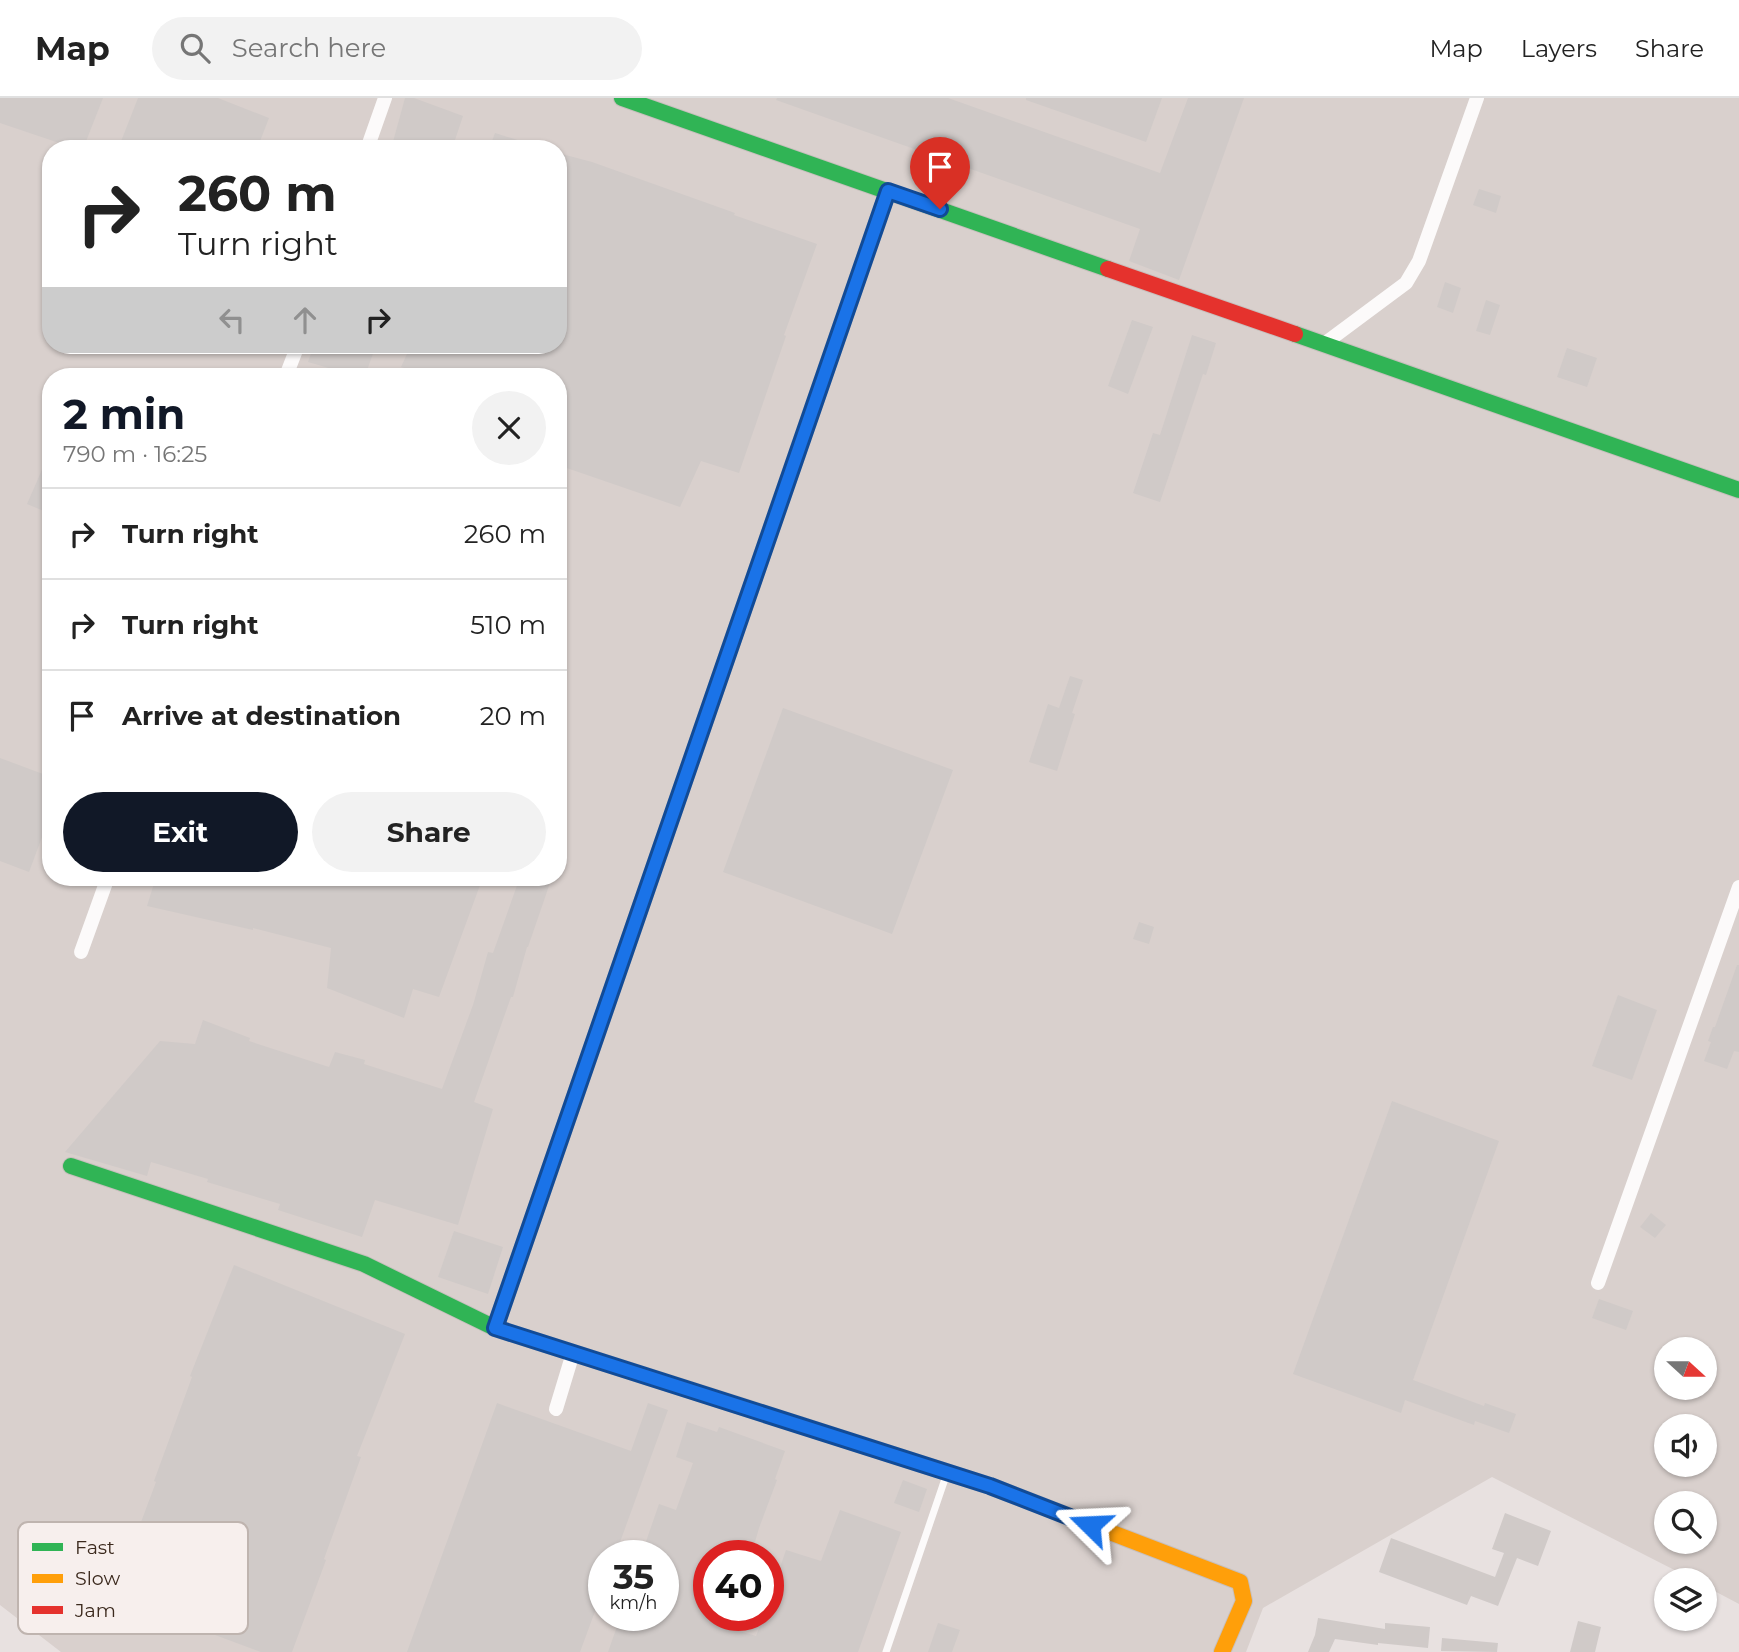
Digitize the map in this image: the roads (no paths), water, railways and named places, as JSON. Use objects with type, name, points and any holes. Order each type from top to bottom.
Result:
[{"type":"street","points":[[370,140],[385,98]]},
{"type":"street","points":[[622,98],[1739,490]]},
{"type":"street","points":[[1324,344],[1406,283],[1419,261],[1477,98]]},
{"type":"street","points":[[495,1328],[888,191]]},
{"type":"street","points":[[81,952],[105,886]]},
{"type":"street","points":[[1598,1283],[1739,887]]},
{"type":"street","points":[[71,1166],[364,1264],[495,1328],[990,1486],[1240,1582],[1244,1601],[1222,1652]]},
{"type":"street","points":[[556,1409],[573,1353]]},
{"type":"lane","points":[[886,1652],[947,1472]]}]
